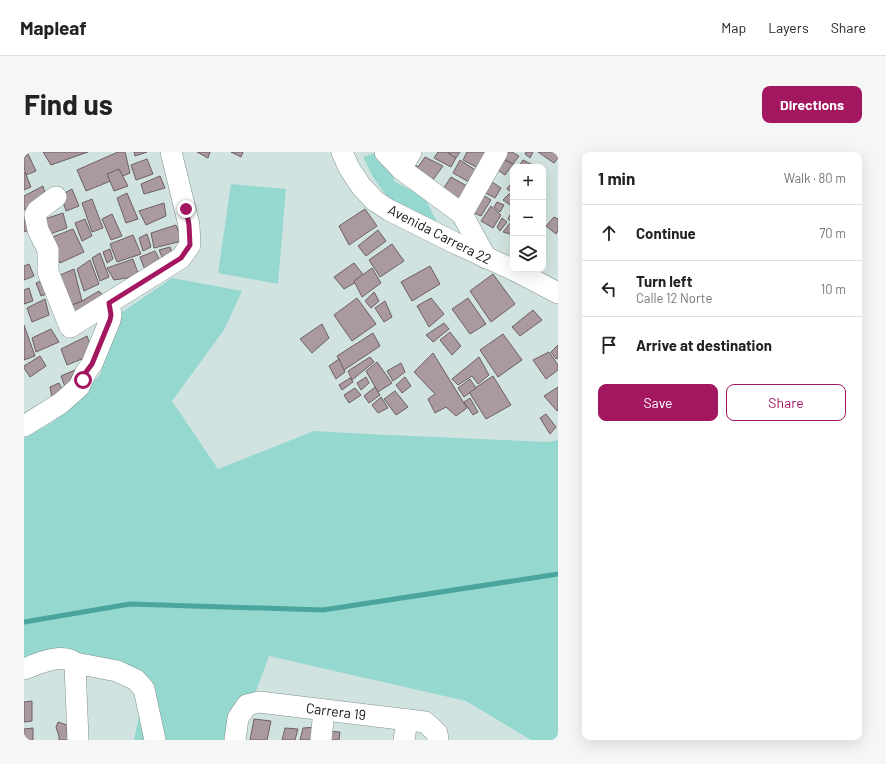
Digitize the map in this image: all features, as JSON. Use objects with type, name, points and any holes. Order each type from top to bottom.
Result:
[{"type":"street","points":[[56,197],[37,211],[35,215],[38,230],[48,250],[48,272],[70,327],[181,258],[190,245],[189,225],[171,152]]},
{"type":"street","name":"Avenida Carrera 22","points":[[342,152],[349,168],[361,186],[375,201],[389,210],[558,293]]},
{"type":"street","points":[[385,152],[406,161],[462,214],[486,258]]},
{"type":"street","points":[[462,214],[497,152]]},
{"type":"street","points":[[24,426],[61,403],[78,387],[83,380],[86,372],[92,364],[110,320],[111,315],[109,303]]},
{"type":"street","points":[[24,669],[44,660],[66,658],[74,662],[117,671],[136,680],[144,689],[155,740]]},
{"type":"street","points":[[74,662],[78,740]]},
{"type":"street","name":"Carrera 19","points":[[235,740],[238,718],[247,706],[259,702],[416,721]]},
{"type":"street","points":[[321,740],[324,710]]},
{"type":"street","points":[[404,740],[416,721],[437,733],[438,740]]},
{"type":"shaded area","points":[[378,152],[392,166],[394,181],[425,198],[437,222],[389,199],[373,177],[363,157]]},
{"type":"shaded area","points":[[231,184],[286,189],[278,284],[218,273]]},
{"type":"shaded area","points":[[172,278],[242,291],[224,330],[172,401],[218,469],[314,431],[548,442],[558,440],[558,740],[531,740],[466,701],[269,656],[238,740],[134,740],[145,685],[48,659],[24,669],[24,438],[53,422],[100,375],[118,315]]},
{"type":"building","points":[[43,152],[88,152],[51,165]]},
{"type":"building","points":[[118,152],[125,152],[130,173],[86,191],[77,170]]},
{"type":"building","points":[[134,152],[147,152],[135,156]]},
{"type":"building","points":[[197,152],[210,152],[208,158]]},
{"type":"building","points":[[231,152],[243,152],[241,157]]},
{"type":"building","points":[[438,152],[447,152],[456,158],[451,167],[434,158]]},
{"type":"building","points":[[447,152],[460,152],[456,158]]},
{"type":"building","points":[[467,152],[487,152],[478,168],[463,160]]},
{"type":"building","points":[[499,152],[512,152],[519,156],[513,164],[497,156]]},
{"type":"building","points":[[526,152],[533,152],[530,158],[525,154]]},
{"type":"building","points":[[538,152],[558,152],[558,158],[554,163]]},
{"type":"building","points":[[28,154],[36,171],[26,175],[24,158]]},
{"type":"building","points":[[497,156],[513,164],[510,164],[510,168],[505,175],[492,166]]},
{"type":"building","points":[[425,157],[443,166],[430,184],[408,159],[418,167]]},
{"type":"building","points":[[147,159],[153,174],[136,180],[131,165]]},
{"type":"building","points":[[460,160],[477,171],[469,182],[453,173]]},
{"type":"building","points":[[523,160],[531,164],[520,164]]},
{"type":"building","points":[[119,169],[128,186],[114,191],[107,174]]},
{"type":"building","points":[[25,172],[31,187],[24,190],[24,173]]},
{"type":"building","points":[[160,176],[165,188],[144,194],[141,184]]},
{"type":"building","points":[[451,177],[467,186],[457,202],[441,192]]},
{"type":"building","points":[[485,177],[501,188],[495,198],[478,189]]},
{"type":"building","points":[[43,186],[47,200],[24,210],[24,196]]},
{"type":"building","points":[[72,189],[79,206],[66,211],[61,195]]},
{"type":"building","points":[[127,193],[138,219],[126,223],[117,198]]},
{"type":"building","points":[[480,193],[491,200],[481,216],[472,212]]},
{"type":"building","points":[[509,194],[510,194],[510,205],[503,200]]},
{"type":"building","points":[[92,199],[103,228],[92,232],[82,203]]},
{"type":"building","points":[[497,202],[504,205],[500,212],[494,207]]},
{"type":"building","points":[[164,203],[166,216],[146,225],[139,211]]},
{"type":"building","points":[[491,206],[501,215],[493,228],[481,221]]},
{"type":"building","points":[[365,209],[377,226],[349,245],[339,226]]},
{"type":"building","points":[[31,211],[36,225],[25,232],[24,215]]},
{"type":"building","points":[[63,213],[67,228],[50,234],[45,219]]},
{"type":"building","points":[[112,214],[122,236],[111,240],[102,219]]},
{"type":"building","points":[[554,217],[558,219],[558,231],[556,234],[546,226]]},
{"type":"building","points":[[502,218],[507,222],[500,231],[497,227]]},
{"type":"building","points":[[85,219],[92,236],[82,241],[75,223]]},
{"type":"building","points":[[510,223],[510,234],[503,232]]},
{"type":"building","points":[[176,225],[182,241],[154,248],[151,233]]},
{"type":"building","points":[[73,229],[84,252],[60,263],[50,238]]},
{"type":"building","points":[[378,230],[386,241],[366,256],[358,246]]},
{"type":"building","points":[[147,234],[151,247],[143,251],[139,238]]},
{"type":"building","points":[[133,235],[141,254],[117,262],[110,244]]},
{"type":"building","points":[[392,244],[404,261],[380,277],[369,260]]},
{"type":"building","points":[[170,247],[174,258],[165,264],[159,250]]},
{"type":"building","points":[[110,249],[113,259],[107,263],[103,252]]},
{"type":"building","points":[[155,251],[162,264],[145,270],[140,257]]},
{"type":"building","points":[[100,253],[109,277],[100,281],[92,258]]},
{"type":"building","points":[[133,259],[139,276],[114,280],[107,268]]},
{"type":"building","points":[[90,260],[99,284],[84,291],[77,269]]},
{"type":"building","points":[[354,263],[365,277],[344,289],[334,277]]},
{"type":"building","points":[[29,264],[34,276],[24,280],[24,266]]},
{"type":"building","points":[[430,266],[440,284],[412,301],[401,282]]},
{"type":"building","points":[[372,268],[381,283],[362,297],[354,281]]},
{"type":"building","points":[[74,269],[82,301],[64,308],[51,279]]},
{"type":"building","points":[[493,274],[515,304],[491,322],[470,291]]},
{"type":"building","points":[[44,280],[49,293],[41,296],[36,283]]},
{"type":"building","points":[[29,288],[33,301],[24,304],[24,290]]},
{"type":"building","points":[[99,291],[108,301],[72,320],[67,307],[82,301]]},
{"type":"building","points":[[374,292],[379,301],[371,308],[365,301]]},
{"type":"building","points":[[357,298],[376,324],[352,341],[334,315]]},
{"type":"building","points":[[431,298],[444,314],[429,327],[417,306]]},
{"type":"building","points":[[468,298],[486,324],[470,334],[452,309]]},
{"type":"building","points":[[45,299],[49,315],[32,322],[27,308]]},
{"type":"building","points":[[385,301],[392,317],[384,322],[375,308]]},
{"type":"building","points":[[533,310],[542,320],[520,336],[512,327]]},
{"type":"building","points":[[444,323],[449,329],[433,342],[426,335]]},
{"type":"building","points":[[322,324],[329,338],[312,353],[300,339]]},
{"type":"building","points":[[24,325],[35,356],[24,360]]},
{"type":"building","points":[[51,329],[59,342],[36,352],[32,338]]},
{"type":"building","points":[[450,332],[461,346],[452,355],[440,340]]},
{"type":"building","points":[[373,333],[380,346],[344,370],[337,356]]},
{"type":"building","points":[[503,334],[522,360],[498,377],[480,350]]},
{"type":"building","points":[[87,336],[94,354],[67,365],[61,349]]},
{"type":"building","points":[[558,345],[558,358],[556,359],[551,352]]},
{"type":"building","points":[[549,352],[558,365],[558,370],[546,379],[533,360]]},
{"type":"building","points":[[433,353],[467,408],[456,416],[446,407],[435,413],[428,399],[435,394],[414,372]]},
{"type":"building","points":[[40,356],[46,366],[30,377],[24,366]]},
{"type":"building","points":[[370,357],[374,362],[352,380],[348,371]]},
{"type":"building","points":[[479,357],[489,375],[478,384],[472,376],[458,385],[452,379]]},
{"type":"building","points":[[339,359],[345,372],[336,379],[329,366]]},
{"type":"building","points":[[377,362],[392,383],[378,392],[366,371]]},
{"type":"building","points":[[401,363],[405,372],[393,381],[387,371]]},
{"type":"building","points":[[75,370],[66,390],[61,376]]},
{"type":"building","points":[[493,376],[511,405],[486,419],[469,392]]},
{"type":"building","points":[[366,377],[369,383],[361,390],[357,383]]},
{"type":"building","points":[[405,377],[411,386],[402,393],[396,385]]},
{"type":"building","points":[[350,378],[353,382],[342,390],[339,385]]},
{"type":"building","points":[[470,379],[476,388],[464,397],[458,388]]},
{"type":"building","points":[[59,383],[66,397],[52,398],[50,387]]},
{"type":"building","points":[[375,387],[380,395],[369,403],[364,396]]},
{"type":"building","points":[[558,387],[558,410],[557,411],[544,396]]},
{"type":"building","points":[[355,388],[361,395],[349,403],[344,395]]},
{"type":"building","points":[[395,391],[408,407],[396,415],[384,399]]},
{"type":"building","points":[[381,397],[388,408],[378,413],[372,405]]},
{"type":"building","points":[[470,398],[478,412],[473,415],[464,402]]},
{"type":"building","points":[[546,414],[556,427],[550,434],[540,418]]},
{"type":"building","points":[[32,701],[32,721],[24,722],[24,702]]},
{"type":"building","points":[[254,719],[271,721],[267,740],[250,740]]},
{"type":"building","points":[[58,722],[67,725],[67,734],[71,740],[59,740],[56,727]]},
{"type":"building","points":[[317,727],[315,740],[300,740],[303,728]]},
{"type":"building","points":[[33,728],[33,740],[24,740],[24,729]]},
{"type":"building","points":[[285,728],[298,729],[295,740],[282,740]]},
{"type":"building","points":[[327,731],[340,732],[339,740],[326,740]]},
{"type":"waterway","points":[[24,622],[130,604],[323,610],[558,574]]},
{"type":"route","points":[[83,380],[86,372],[92,364],[110,320],[111,311],[109,303],[181,258],[190,245],[189,225],[186,209]]}]
